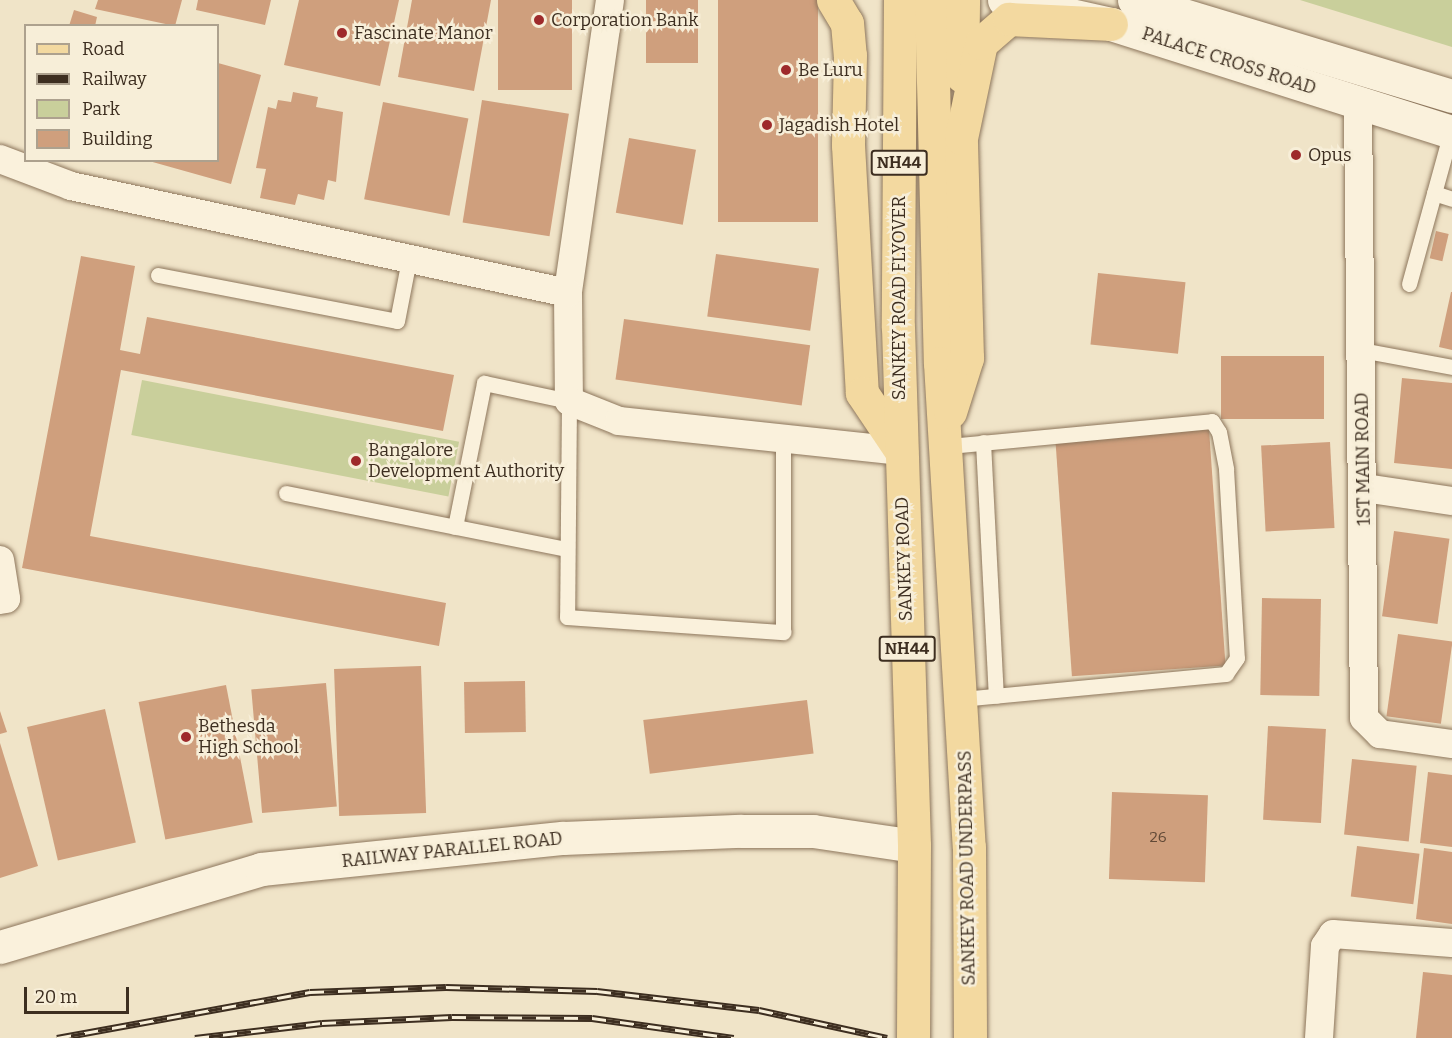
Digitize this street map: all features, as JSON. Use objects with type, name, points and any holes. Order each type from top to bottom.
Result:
[{"type":"main road","points":[[832,0],[847,23],[849,44],[848,145],[862,393],[901,451]]},
{"type":"main road","name":"SANKEY ROAD FLYOVER","points":[[900,0],[898,327],[901,451]]},
{"type":"main road","name":"SANKEY ROAD FLYOVER","points":[[931,0],[940,363],[948,434]]},
{"type":"main road","points":[[948,434],[967,358],[961,138],[963,0]]},
{"type":"main road","points":[[961,138],[981,43],[1009,19],[1111,24]]},
{"type":"main road","name":"NH44","points":[[948,434],[962,699]]},
{"type":"main road","name":"SANKEY ROAD","points":[[901,451],[914,846]]},
{"type":"main road","name":"SANKEY ROAD UNDERPASS","points":[[962,699],[970,1038]]},
{"type":"main road","name":"NH44","points":[[913,1038],[914,846]]},
{"type":"street","points":[[610,0],[567,293],[569,401],[619,421],[783,441],[901,451]]},
{"type":"street","name":"PALACE CROSS ROAD","points":[[1004,0],[1111,24],[1451,132]]},
{"type":"street","name":"PALACE CROSS ROAD","points":[[1134,0],[1452,96]]},
{"type":"street","name":"1ST MAIN ROAD","points":[[1358,103],[1365,724],[1380,734],[1452,744]]},
{"type":"street","points":[[0,159],[72,186],[567,293]]},
{"type":"street","points":[[1364,488],[1452,501]]},
{"type":"street","points":[[0,560],[6,599],[0,600]]},
{"type":"street","name":"RAILWAY PARALLEL ROAD","points":[[0,946],[261,869],[563,838],[741,831],[813,831],[914,846]]},
{"type":"street","points":[[1320,1038],[1325,946],[1340,931],[1452,943]]},
{"type":"lane","points":[[1408,284],[1451,132]]},
{"type":"lane","points":[[1434,193],[1452,199]]},
{"type":"lane","points":[[158,275],[397,321],[409,259]]},
{"type":"lane","points":[[1361,350],[1452,367]]},
{"type":"lane","points":[[455,527],[484,383],[569,401],[567,617],[783,632],[783,441]]},
{"type":"lane","points":[[948,434],[983,442],[1212,421],[1220,432],[1226,469],[1237,658],[1226,674],[962,699]]},
{"type":"lane","points":[[983,442],[996,696]]},
{"type":"lane","points":[[286,493],[566,549]]},
{"type":"green space","points":[[1300,0],[1452,0],[1452,47]]},
{"type":"green space","points":[[142,380],[459,442],[448,497],[131,435]]},
{"type":"building","points":[[98,0],[182,0],[176,24],[166,24],[95,9]]},
{"type":"building","points":[[198,0],[271,0],[265,25],[196,10]]},
{"type":"building","name":"Fascinate Manor","points":[[299,0],[399,0],[380,86],[284,65]]},
{"type":"building","points":[[412,0],[491,0],[474,91],[398,77]]},
{"type":"building","points":[[498,0],[572,0],[572,90],[498,90]]},
{"type":"building","points":[[646,0],[698,0],[698,63],[646,63]]},
{"type":"building","points":[[718,0],[818,0],[818,222],[718,222]]},
{"type":"building","points":[[74,10],[97,17],[95,24],[70,24]]},
{"type":"building","points":[[219,63],[261,75],[231,184],[153,162],[219,162]]},
{"type":"building","points":[[293,92],[318,97],[316,107],[343,112],[336,182],[328,180],[324,200],[298,194],[295,205],[260,198],[266,169],[256,168],[268,107],[276,109],[278,100],[291,102]]},
{"type":"building","points":[[482,100],[569,114],[550,236],[463,222]]},
{"type":"building","points":[[383,102],[468,119],[450,216],[364,199]]},
{"type":"building","points":[[629,138],[696,150],[683,225],[616,213]]},
{"type":"building","points":[[1436,231],[1449,234],[1442,261],[1430,258]]},
{"type":"building","points":[[716,254],[819,268],[810,331],[707,316]]},
{"type":"building","points":[[81,256],[135,266],[120,350],[140,354],[147,317],[454,375],[443,431],[121,370],[90,536],[446,603],[439,646],[22,568]]},
{"type":"building","points":[[1098,273],[1186,282],[1178,354],[1090,345]]},
{"type":"building","points":[[1452,292],[1452,350],[1439,347]]},
{"type":"building","points":[[624,319],[810,345],[802,406],[616,379]]},
{"type":"building","points":[[1221,356],[1324,356],[1324,419],[1221,419]]},
{"type":"building","points":[[1402,378],[1452,383],[1452,469],[1394,463]]},
{"type":"building","points":[[1209,429],[1226,665],[1072,676],[1055,440]]},
{"type":"building","points":[[1330,442],[1335,528],[1266,531],[1261,446]]},
{"type":"building","points":[[1394,531],[1449,539],[1437,624],[1382,616]]},
{"type":"building","points":[[1262,598],[1321,599],[1319,696],[1260,695]]},
{"type":"building","points":[[1398,634],[1452,642],[1441,724],[1386,716]]},
{"type":"building","points":[[421,666],[426,813],[339,816],[334,669]]},
{"type":"building","points":[[525,681],[526,732],[465,733],[464,682]]},
{"type":"building","points":[[326,683],[337,807],[262,813],[251,690]]},
{"type":"building","points":[[226,685],[253,822],[165,839],[139,702]]},
{"type":"building","points":[[807,700],[814,754],[650,774],[643,720]]},
{"type":"building","points":[[105,709],[136,842],[58,860],[27,727]]},
{"type":"building","points":[[0,711],[7,732],[0,734]]},
{"type":"building","points":[[1268,726],[1326,729],[1321,823],[1263,820]]},
{"type":"building","points":[[0,743],[38,866],[0,878]]},
{"type":"building","points":[[1352,759],[1417,766],[1409,841],[1344,835]]},
{"type":"building","points":[[1428,772],[1452,775],[1452,847],[1420,843]]},
{"type":"building","points":[[1112,792],[1208,795],[1205,882],[1109,879]]},
{"type":"building","points":[[1357,846],[1420,854],[1413,904],[1351,897]]},
{"type":"building","points":[[1424,848],[1452,852],[1452,924],[1416,919]]},
{"type":"building","points":[[1423,972],[1452,975],[1452,1038],[1416,1038]]},
{"type":"railway","points":[[57,1038],[310,992],[446,987],[597,991],[759,1010],[887,1038]]},
{"type":"railway","points":[[195,1038],[322,1023],[452,1017],[592,1018],[734,1038]]},
{"type":"place","name":"Corporation Bank","points":[[539,20]]},
{"type":"place","name":"Fascinate Manor","points":[[342,33]]},
{"type":"place","name":"Be Luru","points":[[786,70]]},
{"type":"place","name":"Jagadish Hotel","points":[[767,125]]},
{"type":"place","name":"Opus","points":[[1296,155]]},
{"type":"place","name":"Bangalore Development Authority","points":[[356,461]]},
{"type":"place","name":"Bethesda High School","points":[[186,737]]}]
